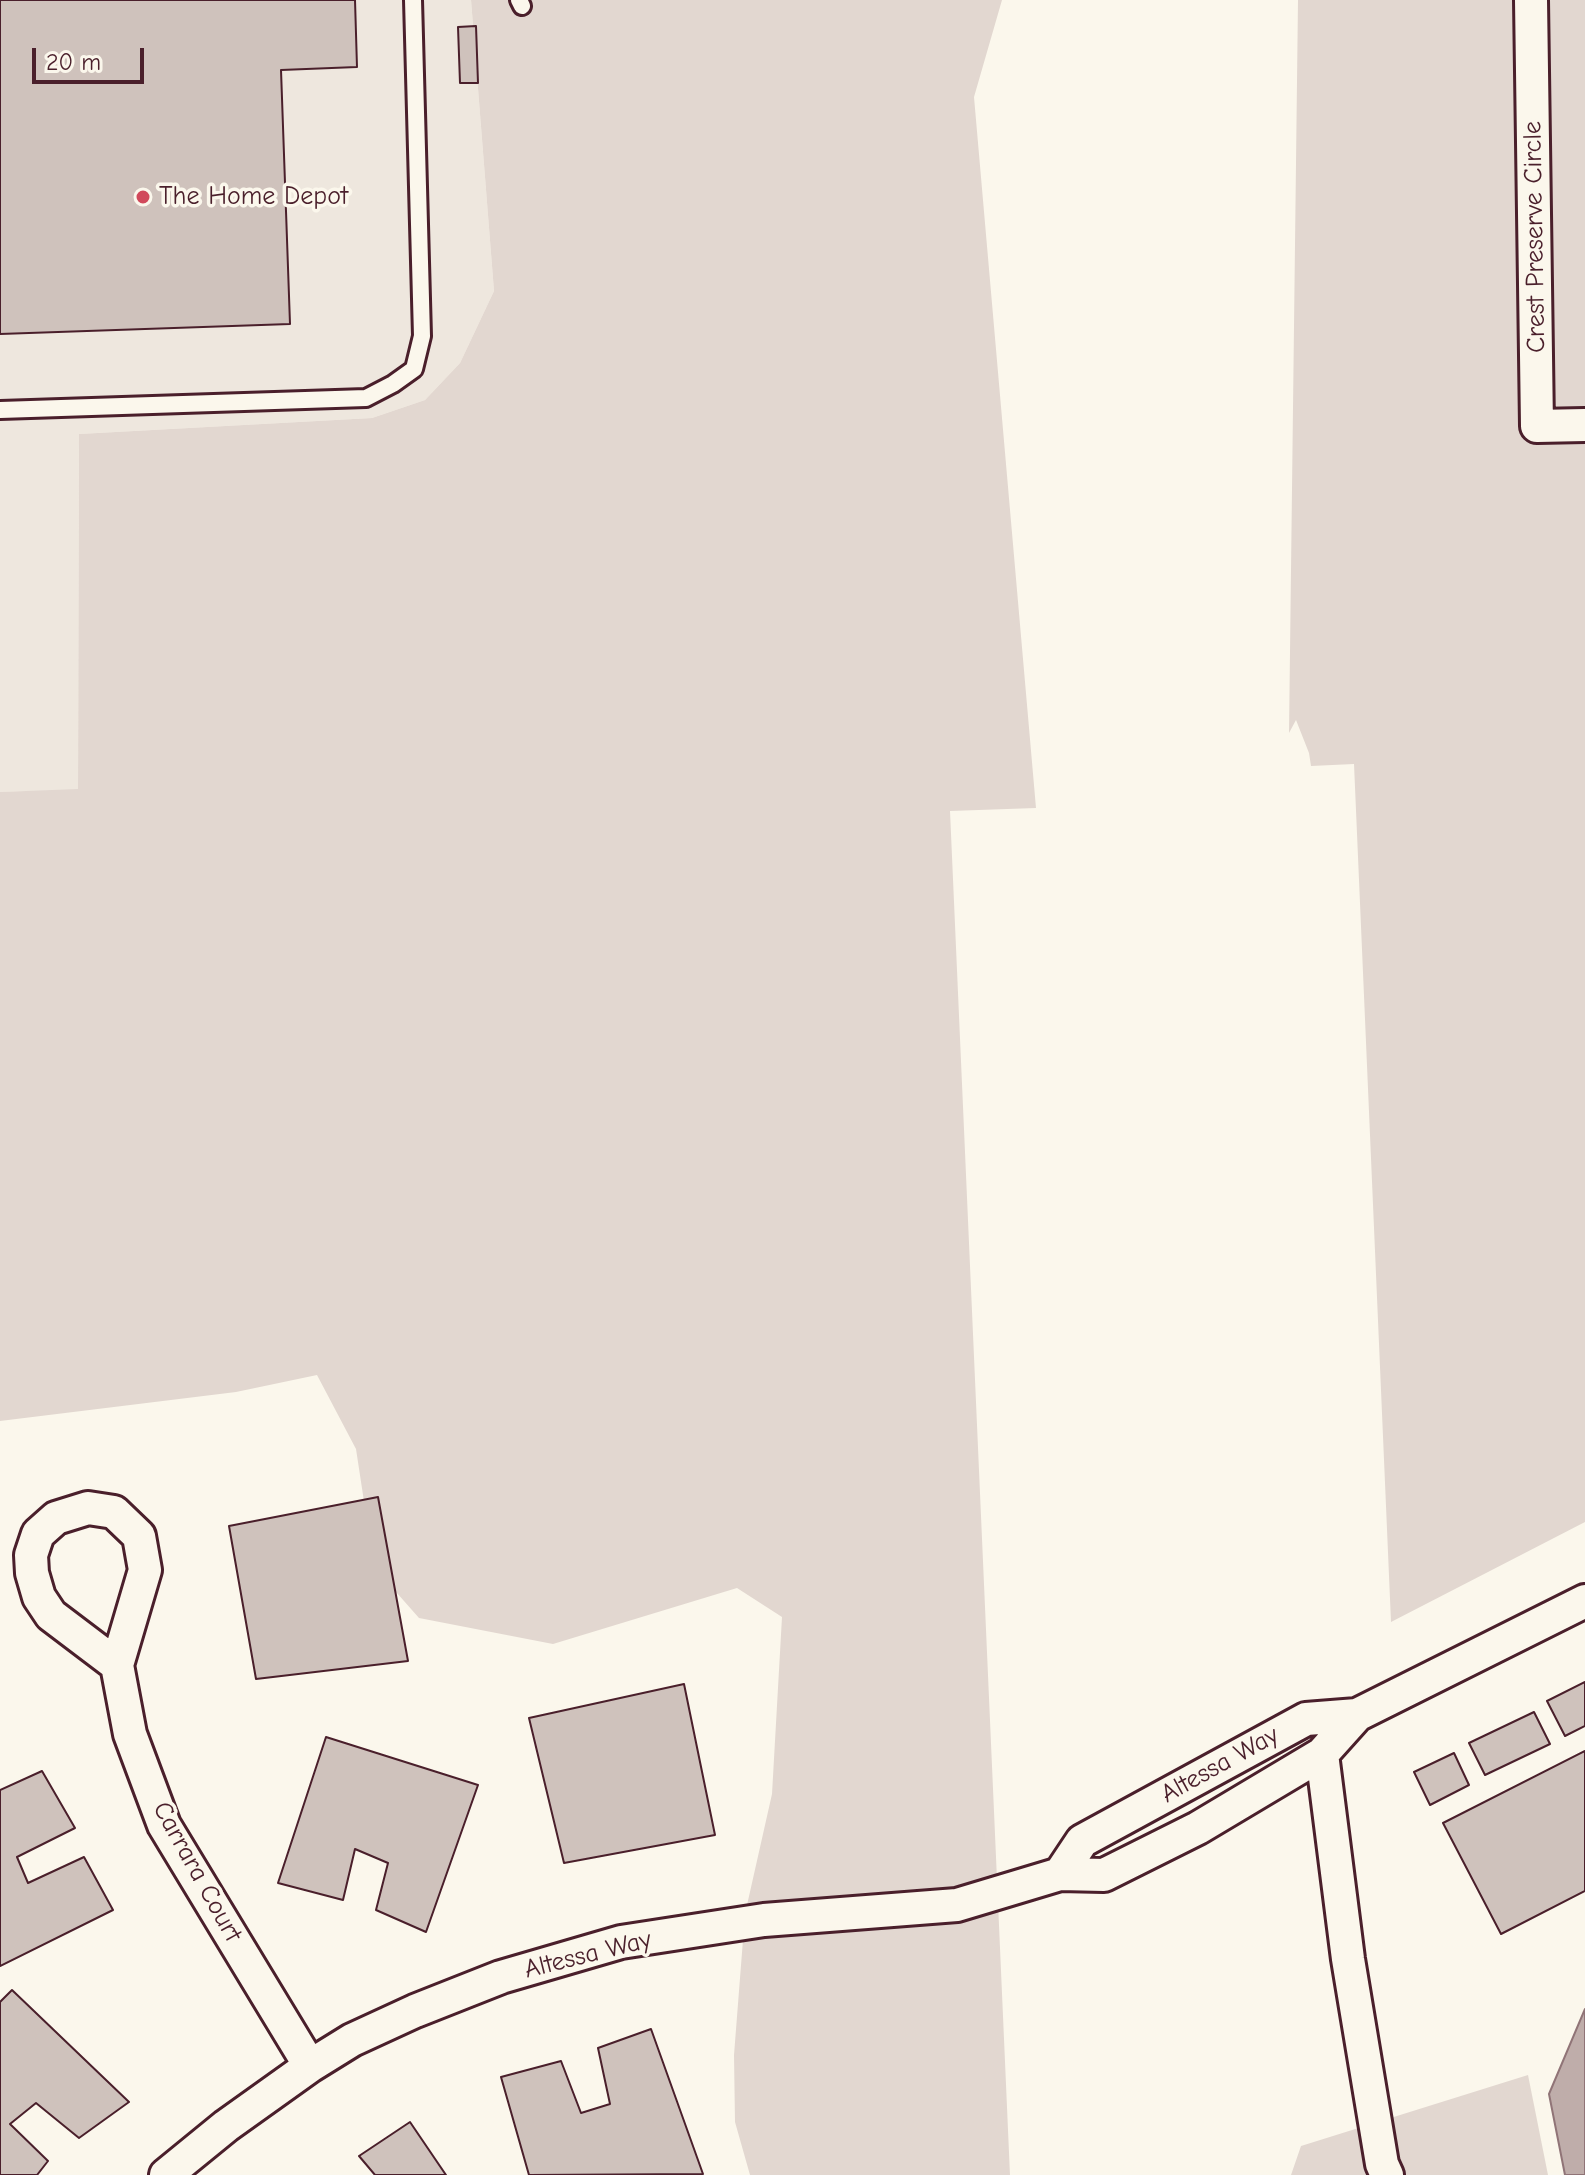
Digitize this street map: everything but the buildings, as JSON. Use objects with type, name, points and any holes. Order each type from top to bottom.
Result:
[{"type":"street","name":"Crest Preserve Circle","points":[[1531,0],[1537,426],[1585,425]]},
{"type":"street","name":"Carrara Court","points":[[117,1665],[51,1615],[39,1597],[32,1573],[31,1555],[38,1534],[56,1518],[88,1508],[114,1512],[139,1536],[145,1570],[117,1665],[130,1734],[164,1825],[310,2066]]},
{"type":"street","name":"Altessa Way","points":[[166,2175],[226,2126],[352,2040],[501,1977],[621,1942],[764,1920],[957,1905],[1060,1874],[1104,1875],[1198,1828],[1322,1754],[1357,1715],[1585,1601]]},
{"type":"street","name":"Altessa Way","points":[[1060,1874],[1082,1841],[1306,1719],[1357,1715]]},
{"type":"street","points":[[1322,1754],[1348,1959],[1382,2164],[1387,2175]]},
{"type":"lane","points":[[0,410],[366,398],[414,369],[422,336],[413,0]]},
{"type":"shaded area","points":[[0,0],[471,0],[494,291],[460,363],[425,400],[372,418],[79,434],[78,790],[0,792]]},
{"type":"shaded area","points":[[471,0],[1002,0],[974,97],[1036,808],[950,811],[1010,2175],[750,2175],[735,2122],[734,2055],[745,1914],[772,1794],[782,1617],[737,1588],[553,1644],[419,1618],[374,1567],[356,1449],[317,1375],[236,1392],[0,1421],[0,792],[78,789],[79,434],[372,418],[425,400],[460,363],[494,291]]},
{"type":"shaded area","points":[[1298,0],[1585,0],[1585,1522],[1391,1622],[1354,764],[1311,766],[1296,720],[1289,733]]},
{"type":"shaded area","points":[[1585,2009],[1585,2175],[1565,2175],[1549,2094]]},
{"type":"shaded area","points":[[1528,2075],[1548,2175],[1291,2175],[1301,2146]]},
{"type":"place","name":"The Home Depot","points":[[143,197]]}]
